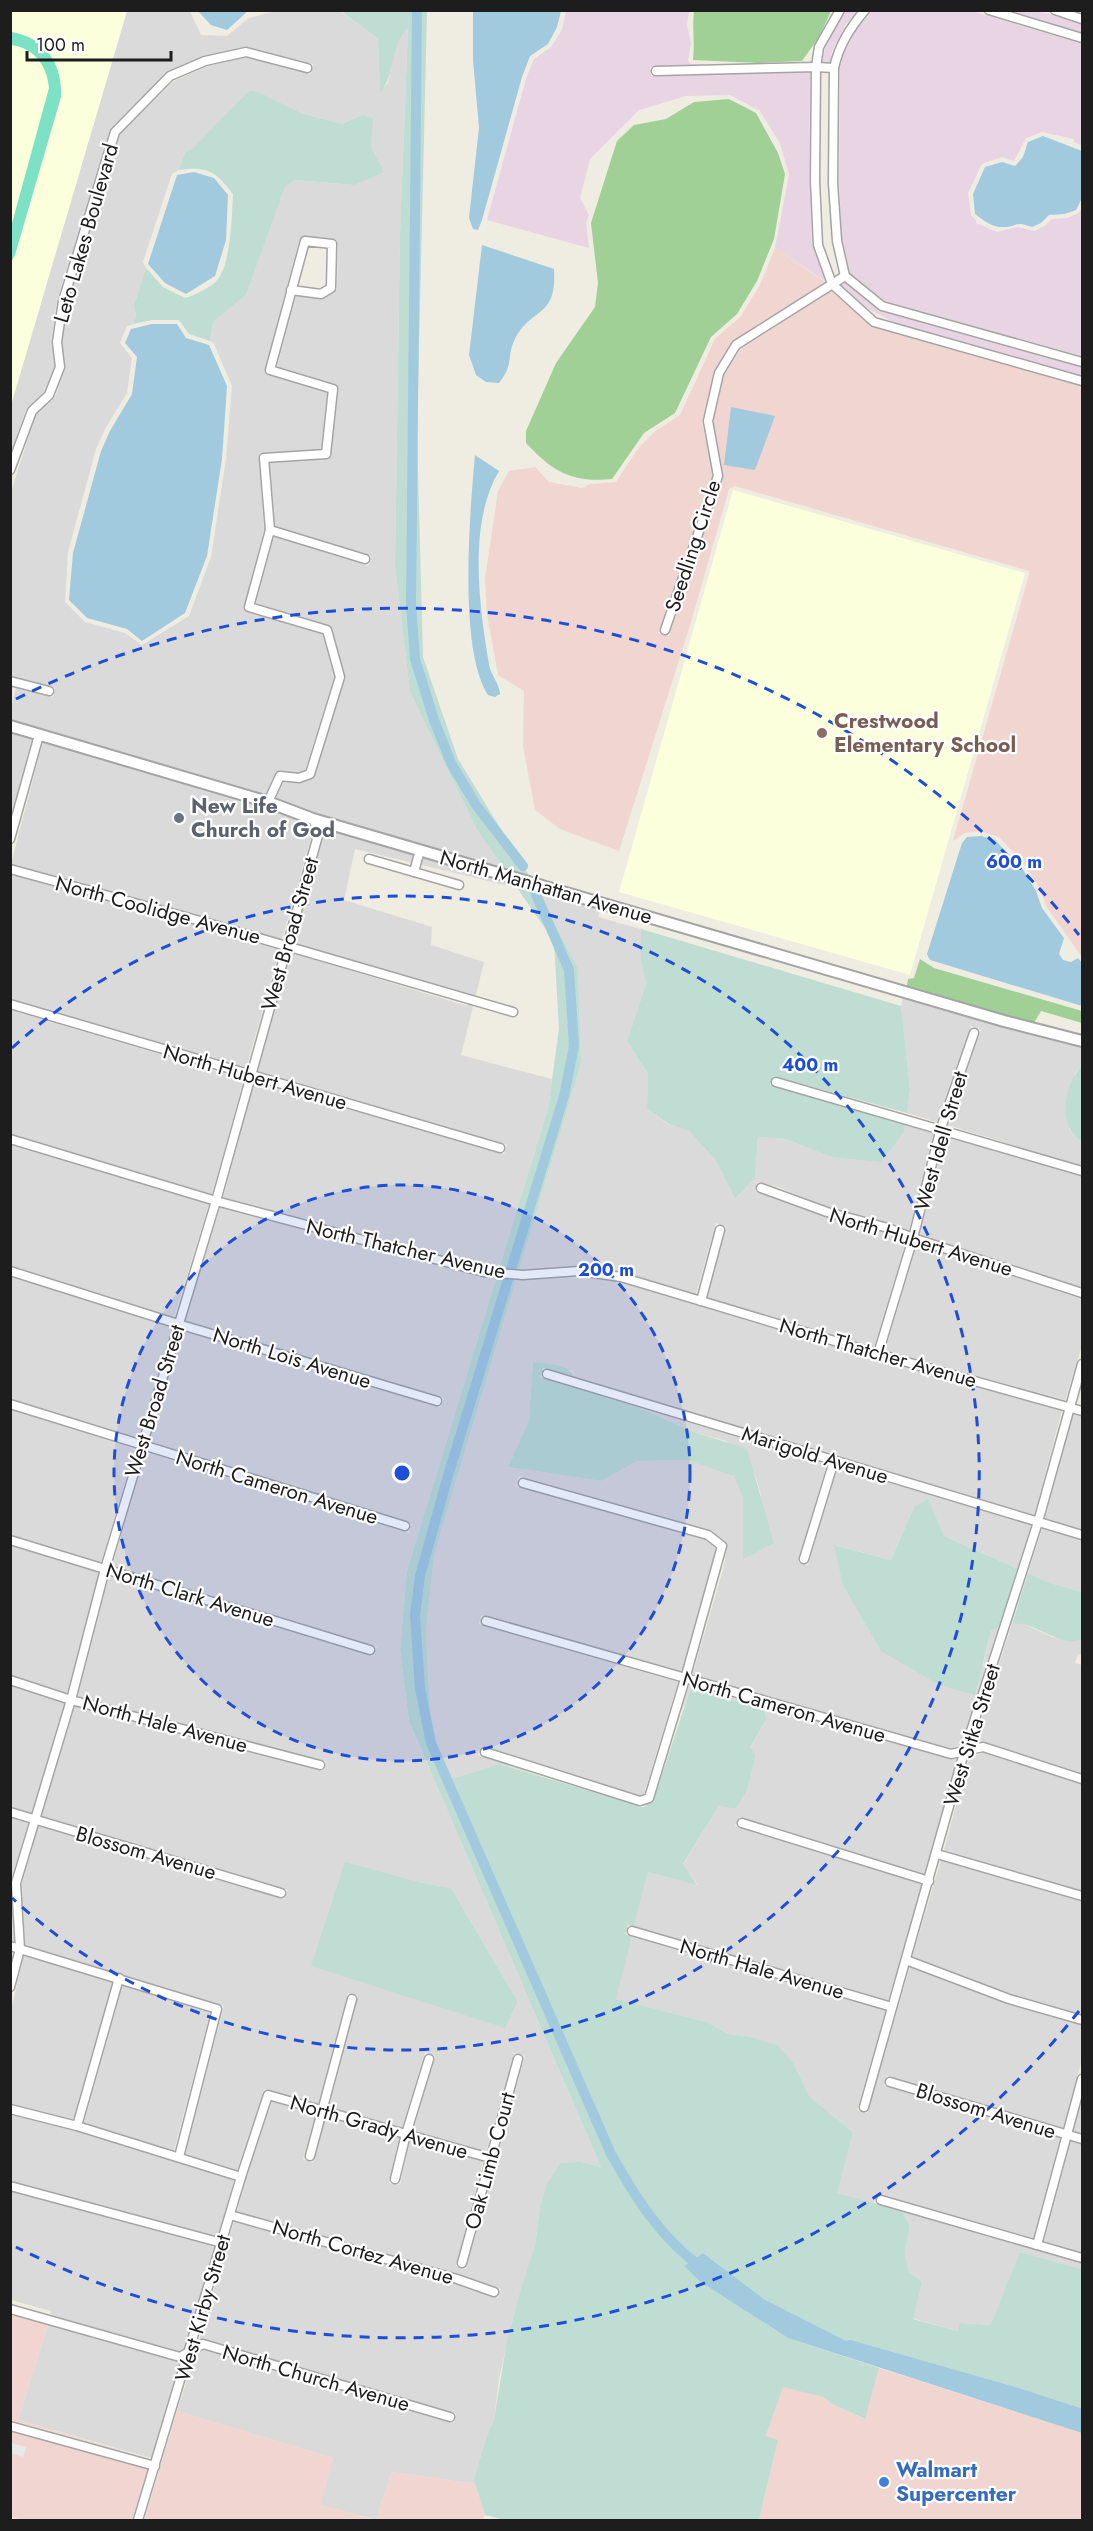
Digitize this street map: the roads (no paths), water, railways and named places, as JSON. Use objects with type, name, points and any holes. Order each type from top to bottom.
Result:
[{"type":"street","points":[[840,10],[819,47],[816,67],[815,181],[818,244],[832,284],[874,322],[1083,381]]},
{"type":"street","points":[[865,10],[851,27],[837,53],[834,69],[833,183],[837,241],[845,276],[882,306],[1083,362]]},
{"type":"street","points":[[989,10],[1083,38]]},
{"type":"street","points":[[1055,10],[1083,19]]},
{"type":"street","name":"Leto Lakes Boulevard","points":[[10,470],[32,411],[49,395],[60,367],[57,342],[63,301],[115,132],[170,76],[206,61],[246,52],[307,68]]},
{"type":"street","points":[[656,71],[816,67],[834,69]]},
{"type":"street","points":[[268,802],[280,776],[299,778],[310,774],[340,677],[327,630],[249,607],[270,530],[264,458],[326,454],[333,389],[270,370],[291,290],[304,241],[332,244],[331,288],[321,294],[291,290]]},
{"type":"street","name":"Seedling Circle","points":[[665,630],[718,476],[708,421],[719,373],[736,345],[845,276]]},
{"type":"street","points":[[270,530],[365,559]]},
{"type":"street","points":[[11,684],[49,691]]},
{"type":"street","name":"North Manhattan Avenue","points":[[10,726],[268,802],[313,819],[1004,1021],[1083,1041]]},
{"type":"street","points":[[10,839],[39,735]]},
{"type":"street","name":"West Broad Street","points":[[10,1987],[15,1947],[16,1883],[72,1700],[105,1569],[216,1201],[319,832],[313,819]]},
{"type":"street","points":[[414,872],[420,850]]},
{"type":"street","points":[[369,859],[459,885]]},
{"type":"street","name":"North Coolidge Avenue","points":[[10,869],[286,945],[513,1012]]},
{"type":"street","name":"North Hubert Avenue","points":[[10,1005],[500,1148]]},
{"type":"street","name":"West Idell Street","points":[[878,1354],[913,1238],[941,1128],[974,1033]]},
{"type":"street","points":[[776,1082],[1083,1171]]},
{"type":"street","name":"North Thatcher Avenue","points":[[10,1139],[216,1201],[461,1267],[505,1274],[579,1272],[621,1277],[878,1354],[1083,1411]]},
{"type":"street","name":"North Hubert Avenue","points":[[761,1188],[827,1212],[872,1223],[1083,1293]]},
{"type":"street","points":[[700,1301],[720,1230]]},
{"type":"street","name":"North Lois Avenue","points":[[10,1271],[437,1401]]},
{"type":"street","name":"West Sitka Street","points":[[864,2107],[964,1753],[1038,1522],[1069,1407],[1083,1365]]},
{"type":"street","name":"Marigold Avenue","points":[[547,1374],[1083,1535]]},
{"type":"street","name":"North Cameron Avenue","points":[[10,1404],[405,1526]]},
{"type":"street","points":[[804,1559],[834,1461]]},
{"type":"street","points":[[485,1752],[640,1801],[649,1798],[722,1546],[708,1535],[523,1483]]},
{"type":"street","name":"North Clark Avenue","points":[[10,1540],[370,1650]]},
{"type":"street","name":"North Cameron Avenue","points":[[486,1621],[951,1754],[964,1753],[982,1747],[1083,1779]]},
{"type":"street","name":"North Hale Avenue","points":[[10,1680],[72,1700],[320,1765]]},
{"type":"street","name":"Blossom Avenue","points":[[10,1812],[281,1893]]},
{"type":"street","points":[[742,1823],[929,1881]]},
{"type":"street","points":[[937,1854],[1083,1896]]},
{"type":"street","name":"North Hale Avenue","points":[[632,1931],[892,2007]]},
{"type":"street","points":[[15,1947],[217,2009],[179,2157]]},
{"type":"street","points":[[906,1960],[1009,1999],[1083,2020]]},
{"type":"street","points":[[77,2126],[120,1978]]},
{"type":"street","points":[[310,2156],[352,1999]]},
{"type":"street","points":[[395,2179],[405,2134],[429,2058]]},
{"type":"street","name":"Oak Limb Court","points":[[462,2263],[518,2059]]},
{"type":"street","points":[[1037,2245],[1083,2079]]},
{"type":"street","name":"Blossom Avenue","points":[[890,2082],[1083,2139]]},
{"type":"street","name":"North Grady Avenue","points":[[268,2095],[490,2158]]},
{"type":"street","name":"West Kirby Street","points":[[138,2520],[241,2177],[268,2095]]},
{"type":"street","points":[[10,2109],[77,2126],[241,2177]]},
{"type":"street","points":[[10,2186],[222,2244]]},
{"type":"street","points":[[881,2200],[1083,2258]]},
{"type":"street","name":"North Cortez Avenue","points":[[230,2215],[457,2279],[494,2292]]},
{"type":"street","name":"North Church Avenue","points":[[10,2309],[180,2357],[203,2344],[450,2417]]},
{"type":"street","points":[[10,2426],[154,2466]]},
{"type":"waterway","points":[[417,10],[411,604],[415,659],[434,720],[451,763],[476,805],[523,866]]},
{"type":"waterway","points":[[535,892],[569,970],[574,1046],[564,1096],[447,1479],[420,1576],[415,1615],[420,1688],[431,1743],[611,2154],[650,2216],[673,2243],[702,2268]]},
{"type":"waterway","points":[[850,2345],[1011,2391],[1082,2414]]},
{"type":"place","name":"Crestwood Elementary School","points":[[822,733]]},
{"type":"place","name":"New Life Church of God","points":[[179,818]]},
{"type":"place","name":"Walmart Supercenter","points":[[884,2482]]}]
